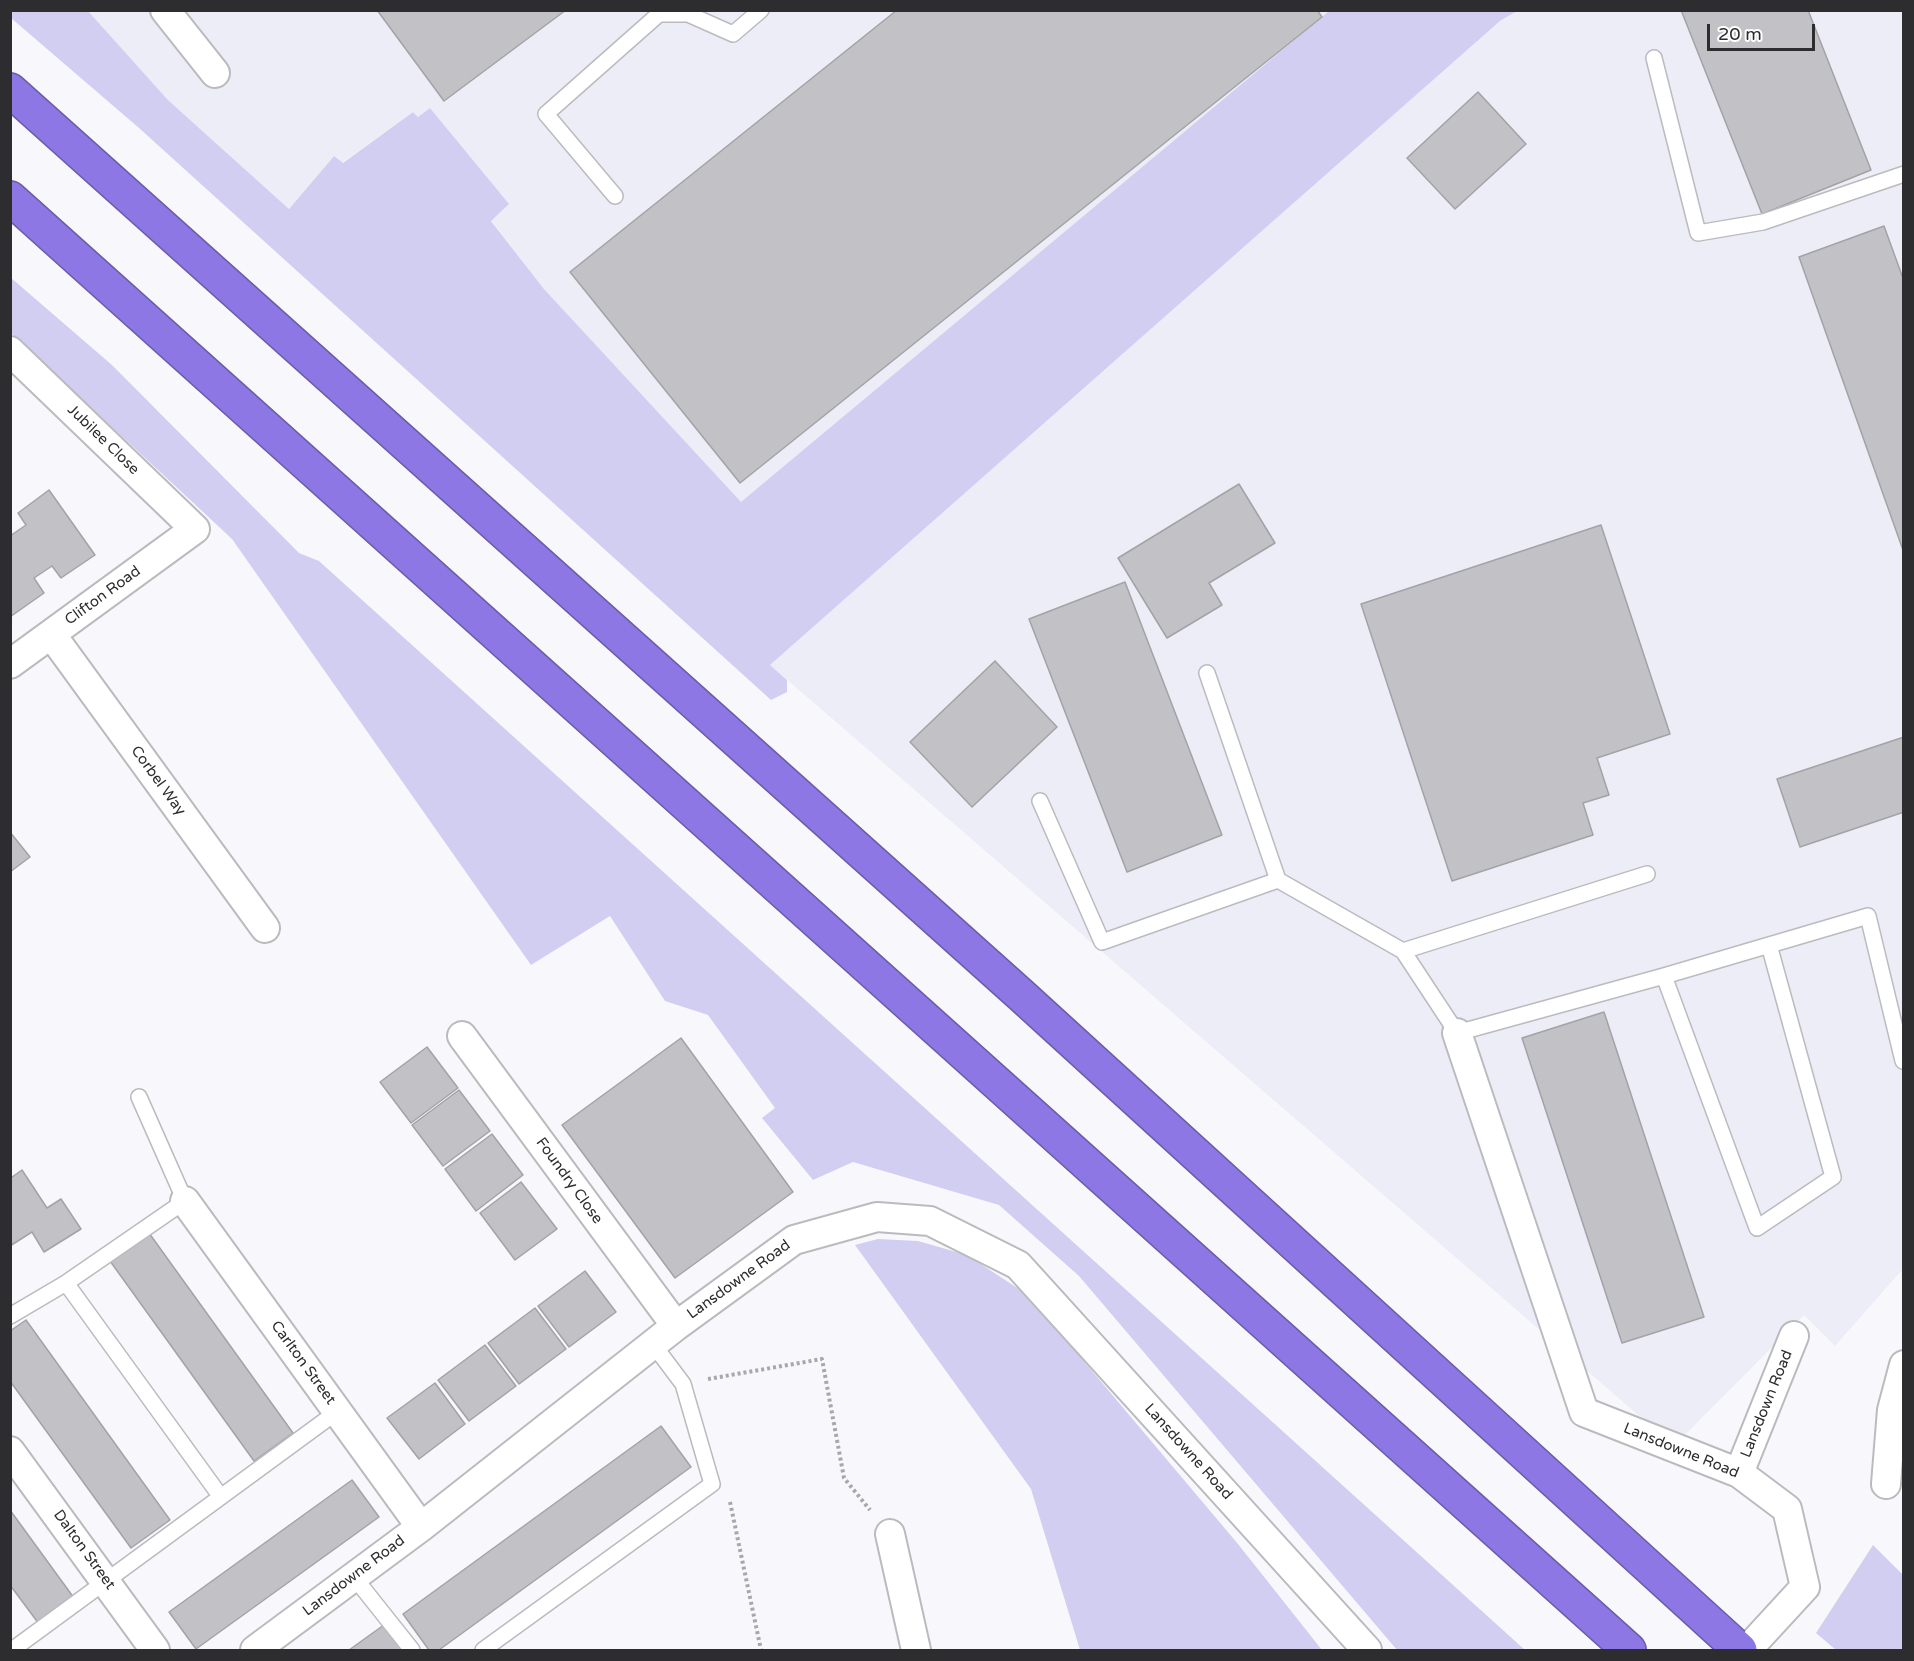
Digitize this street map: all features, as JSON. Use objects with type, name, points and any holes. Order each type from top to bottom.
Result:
[{"type":"highway","points":[[10,90],[1021,995],[1738,1646]]},
{"type":"highway","points":[[10,198],[1629,1650]]},
{"type":"street","points":[[165,10],[215,73]]},
{"type":"street","name":"Jubilee Close","points":[[10,351],[195,529]]},
{"type":"street","name":"Clifton Road","points":[[10,664],[195,529]]},
{"type":"street","name":"Corbel Way","points":[[51,634],[265,928]]},
{"type":"street","name":"Lansdowne Road","points":[[1457,1033],[1584,1412],[1739,1473],[1787,1509],[1805,1587],[1738,1646]]},
{"type":"street","name":"Foundry Close","points":[[462,1036],[676,1326]]},
{"type":"street","name":"Carlton Street","points":[[185,1201],[420,1527]]},
{"type":"street","name":"Lansdowne Road","points":[[255,1650],[420,1527],[676,1326],[794,1240],[877,1217],[930,1221],[1018,1265],[1367,1650]]},
{"type":"street","name":"Lansdown Road","points":[[1739,1473],[1794,1336]]},
{"type":"street","points":[[1886,1484],[1892,1410],[1904,1365]]},
{"type":"street","name":"Dalton Street","points":[[10,1451],[155,1650]]},
{"type":"street","points":[[890,1534],[916,1650]]},
{"type":"lane","points":[[615,196],[546,114],[659,14],[688,14],[734,34],[761,10]]},
{"type":"lane","points":[[1654,58],[1698,233],[1764,222],[1904,174]]},
{"type":"lane","points":[[1207,673],[1278,880],[1403,951],[1457,1033],[1664,976],[1868,916],[1903,1061]]},
{"type":"lane","points":[[1040,801],[1102,942],[1278,880]]},
{"type":"lane","points":[[1403,951],[1647,874]]},
{"type":"lane","points":[[1664,976],[1757,1228],[1833,1177],[1769,945]]},
{"type":"lane","points":[[10,1316],[66,1283],[185,1201],[140,1097]]},
{"type":"lane","points":[[66,1283],[221,1497]]},
{"type":"lane","points":[[483,1650],[712,1484],[683,1384],[653,1344]]},
{"type":"lane","points":[[12,1650],[338,1411]]},
{"type":"lane","points":[[354,1577],[412,1650]]},
{"type":"path","points":[[705,1380],[822,1359],[844,1478],[890,1534]]},
{"type":"shaded area","points":[[11,11],[88,11],[168,100],[289,209],[334,156],[343,163],[413,112],[418,117],[430,108],[509,204],[491,221],[544,289],[741,502],[1329,11],[1517,11],[1500,21],[770,665],[787,680],[787,692],[771,700],[139,128],[11,18]]},
{"type":"shaded area","points":[[88,11],[1329,11],[741,503],[544,289],[491,220],[508,204],[430,108],[418,117],[413,112],[342,163],[333,157],[289,209],[168,100]]},
{"type":"shaded area","points":[[1517,11],[1903,11],[1903,1269],[1835,1346],[1804,1315],[1674,1446],[770,665],[1500,21]]},
{"type":"shaded area","points":[[10,277],[112,365],[299,553],[319,561],[1525,1650],[1397,1650],[1079,1276],[999,1205],[853,1162],[813,1180],[762,1118],[775,1108],[708,1015],[665,1001],[610,916],[531,965],[232,539],[11,333]]},
{"type":"shaded area","points":[[878,1239],[918,1241],[967,1255],[1028,1295],[1238,1544],[1322,1650],[1080,1650],[1031,1489],[855,1245]]},
{"type":"shaded area","points":[[1873,1545],[1903,1575],[1903,1650],[1836,1650],[1816,1633]]},
{"type":"building","points":[[377,10],[566,10],[444,101]]},
{"type":"building","points":[[897,10],[1317,10],[1322,17],[740,483],[570,272]]},
{"type":"building","points":[[1681,10],[1808,10],[1871,170],[1762,214]]},
{"type":"building","points":[[1478,92],[1526,144],[1455,209],[1407,158]]},
{"type":"building","points":[[1884,226],[1904,281],[1904,553],[1799,257]]},
{"type":"building","points":[[1239,484],[1275,543],[1209,583],[1222,605],[1167,638],[1118,558]]},
{"type":"building","points":[[49,490],[95,555],[61,578],[52,566],[34,578],[44,593],[10,617],[10,536],[26,525],[18,513]]},
{"type":"building","points":[[1601,525],[1670,734],[1597,758],[1609,795],[1583,803],[1593,835],[1452,881],[1361,604]]},
{"type":"building","points":[[1125,582],[1222,835],[1127,872],[1029,619]]},
{"type":"building","points":[[995,661],[1057,727],[972,807],[910,742]]},
{"type":"building","points":[[1904,737],[1904,812],[1800,847],[1777,779]]},
{"type":"building","points":[[10,832],[30,857],[10,872]]},
{"type":"building","points":[[1604,1012],[1704,1317],[1622,1343],[1522,1038]]},
{"type":"building","points":[[681,1038],[793,1192],[675,1278],[562,1125]]},
{"type":"building","points":[[427,1047],[458,1088],[411,1123],[380,1082]]},
{"type":"building","points":[[459,1090],[490,1131],[443,1166],[412,1125]]},
{"type":"building","points":[[492,1134],[523,1175],[476,1211],[445,1169]]},
{"type":"building","points":[[22,1170],[47,1208],[61,1199],[81,1229],[44,1252],[32,1232],[10,1246],[10,1175],[12,1177]]},
{"type":"building","points":[[521,1182],[557,1229],[515,1260],[480,1213]]},
{"type":"building","points":[[149,1233],[293,1433],[254,1461],[110,1261]]},
{"type":"building","points":[[585,1271],[616,1312],[569,1347],[538,1306]]},
{"type":"building","points":[[535,1308],[566,1349],[519,1384],[488,1343]]},
{"type":"building","points":[[26,1320],[170,1520],[131,1548],[10,1381],[10,1331]]},
{"type":"building","points":[[485,1345],[516,1386],[469,1421],[438,1380]]},
{"type":"building","points":[[435,1383],[465,1424],[419,1459],[387,1418]]},
{"type":"building","points":[[661,1426],[691,1467],[439,1650],[429,1650],[403,1614]]},
{"type":"building","points":[[352,1480],[379,1517],[196,1649],[169,1612]]},
{"type":"building","points":[[10,1510],[74,1598],[39,1624],[10,1585]]},
{"type":"building","points":[[388,1622],[409,1650],[349,1650]]}]
